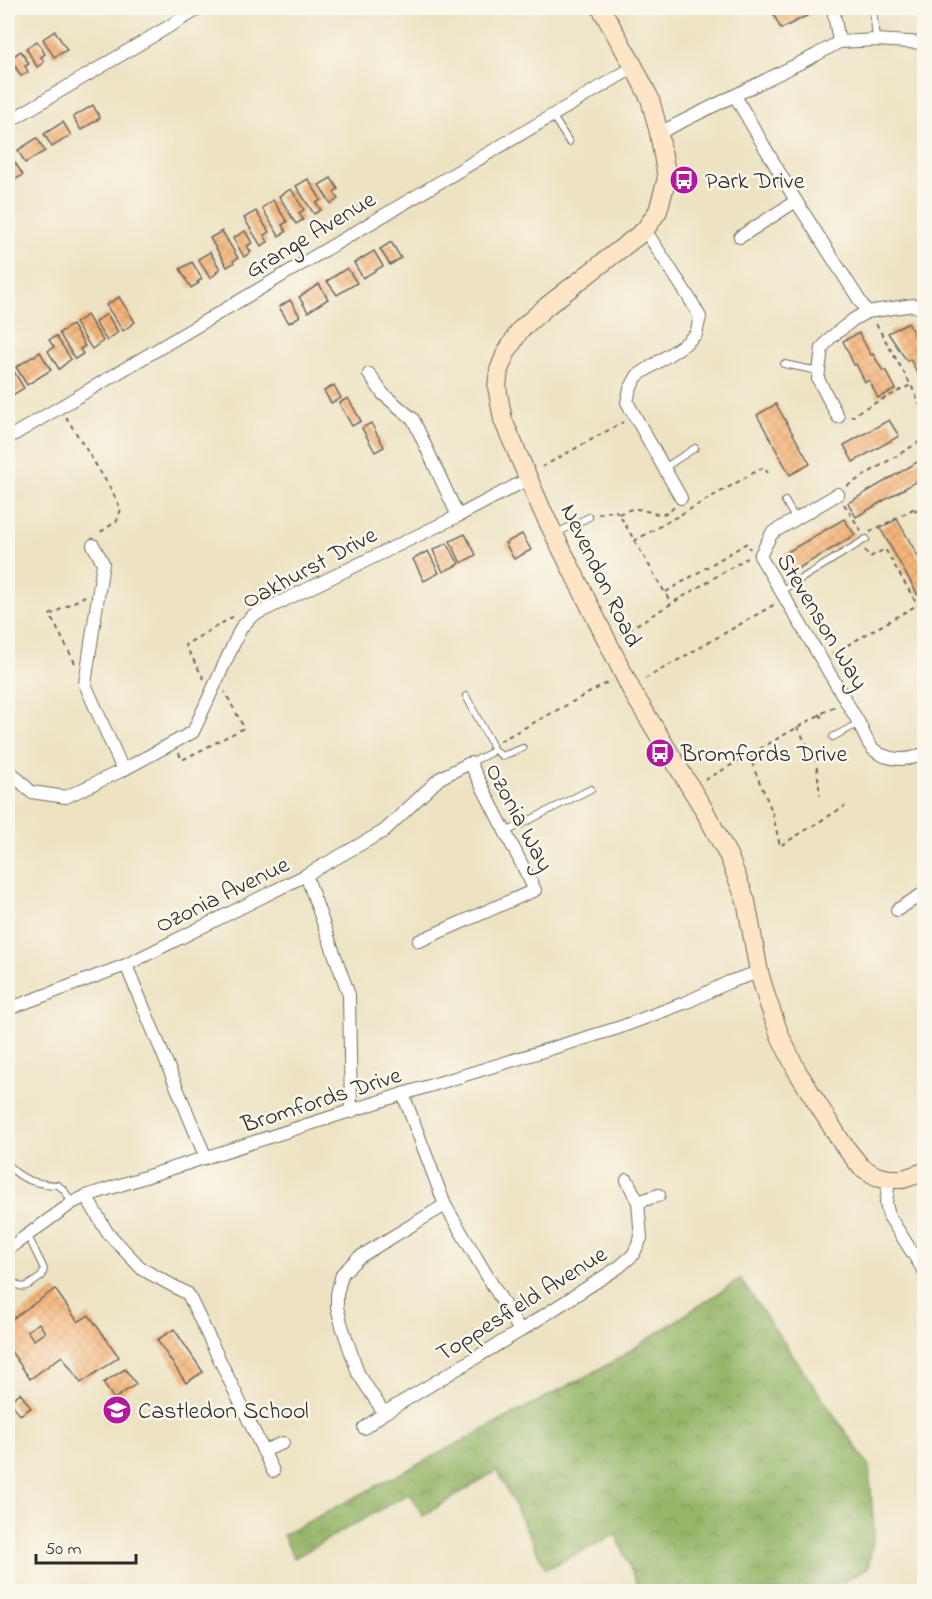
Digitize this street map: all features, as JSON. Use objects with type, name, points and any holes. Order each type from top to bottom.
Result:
[{"type":"street","points":[[8,122],[200,8]]},
{"type":"street","name":"Nevendon Road","points":[[601,8],[650,99],[668,178],[658,212],[645,230],[547,306],[520,330],[499,370],[497,387],[503,420],[527,478],[627,681],[703,808],[729,857],[746,901],[759,972],[780,1036],[804,1084],[855,1160],[870,1173],[889,1179]]},
{"type":"street","points":[[833,8],[839,42]]},
{"type":"street","points":[[659,133],[839,42],[876,40],[924,43]]},
{"type":"street","name":"Grange Avenue","points":[[8,438],[634,67]]},
{"type":"street","points":[[735,96],[796,201],[867,312]]},
{"type":"street","points":[[740,237],[796,201]]},
{"type":"street","points":[[645,230],[700,317],[696,334],[637,376],[630,389],[627,402],[681,498]]},
{"type":"street","points":[[838,417],[818,380],[822,348],[830,338],[867,312],[913,305],[924,310]]},
{"type":"street","points":[[369,374],[383,394],[413,419],[458,516]]},
{"type":"street","name":"Oakhurst Drive","points":[[8,769],[31,792],[66,797],[123,770],[193,732],[241,628],[252,616],[458,516],[527,478]]},
{"type":"street","name":"Stevenson Way","points":[[838,494],[772,533],[759,556],[859,723],[872,749],[892,759],[918,757],[924,753]]},
{"type":"street","points":[[93,545],[103,563],[86,684],[123,770]]},
{"type":"street","name":"Ozonia Way","points":[[306,875],[384,831],[440,778],[470,763],[535,890],[419,941]]},
{"type":"street","name":"Ozonia Avenue","points":[[8,1009],[126,965],[306,875],[349,995],[351,1112]]},
{"type":"street","points":[[897,910],[924,893]]},
{"type":"street","points":[[126,965],[206,1158]]},
{"type":"street","name":"Bromfords Drive","points":[[8,1250],[72,1203],[86,1196],[403,1094],[618,1028],[759,972]]},
{"type":"street","points":[[403,1094],[446,1205],[520,1331]]},
{"type":"street","points":[[924,1172],[903,1179],[889,1179],[886,1204],[889,1216],[924,1271]]},
{"type":"street","name":"Toppesfield Avenue","points":[[364,1428],[384,1413],[520,1331],[619,1267],[633,1255],[641,1238],[638,1202],[627,1180]]},
{"type":"street","points":[[638,1202],[659,1195]]},
{"type":"street","points":[[86,1196],[107,1232],[142,1269],[188,1294],[273,1472]]},
{"type":"street","points":[[384,1413],[358,1373],[337,1307],[339,1284],[342,1274],[358,1258],[446,1205]]},
{"type":"street","points":[[263,1451],[284,1443]]},
{"type":"lane","points":[[873,8],[876,40]]},
{"type":"lane","points":[[552,114],[569,142]]},
{"type":"lane","points":[[784,364],[818,371]]},
{"type":"lane","points":[[664,469],[695,448]]},
{"type":"lane","points":[[785,501],[795,518]]},
{"type":"lane","points":[[555,535],[589,517]]},
{"type":"lane","points":[[783,595],[863,541]]},
{"type":"lane","points":[[465,696],[492,747],[502,756],[523,748]]},
{"type":"lane","points":[[833,737],[859,723]]},
{"type":"lane","points":[[470,763],[490,753],[492,747]]},
{"type":"lane","points":[[506,833],[591,789]]},
{"type":"lane","points":[[8,1165],[16,1174],[29,1181],[58,1185],[72,1203]]},
{"type":"lane","points":[[8,1275],[20,1288],[42,1276],[44,1269],[27,1235]]},
{"type":"path","points":[[867,312],[874,320],[911,385],[924,414]]},
{"type":"path","points":[[838,417],[854,416],[861,410],[911,385]]},
{"type":"path","points":[[60,406],[121,509],[117,521],[90,540],[93,545]]},
{"type":"path","points":[[527,478],[634,416]]},
{"type":"path","points":[[924,440],[843,488],[838,494],[864,535],[924,504]]},
{"type":"path","points":[[634,541],[764,467],[768,473]]},
{"type":"path","points":[[619,514],[632,509],[640,509],[660,514],[671,510],[681,498]]},
{"type":"path","points":[[589,517],[615,510],[619,514],[671,603]]},
{"type":"path","points":[[671,510],[677,517]]},
{"type":"path","points":[[915,510],[924,524]]},
{"type":"path","points":[[863,541],[870,558],[885,549],[924,616]]},
{"type":"path","points":[[608,642],[753,554],[747,543],[666,592]]},
{"type":"path","points":[[86,684],[50,615],[99,589]]},
{"type":"path","points":[[492,747],[627,681],[783,595]]},
{"type":"path","points":[[821,659],[924,601]]},
{"type":"path","points":[[173,742],[182,760],[244,728],[222,686],[214,686],[184,645],[248,608],[252,616]]},
{"type":"path","points":[[700,783],[834,705],[842,708],[848,705]]},
{"type":"path","points":[[819,714],[824,720]]},
{"type":"path","points":[[797,727],[816,760],[819,795]]},
{"type":"path","points":[[750,754],[772,811],[780,846],[845,806]]},
{"type":"green space","points":[[740,1279],[869,1466],[874,1534],[868,1568],[827,1591],[640,1591],[616,1534],[546,1569],[497,1470],[423,1516],[410,1493],[294,1558],[283,1535],[613,1362]]},
{"type":"building","points":[[784,8],[822,8],[781,29],[773,13]]},
{"type":"building","points":[[55,31],[67,50],[54,57],[43,39]]},
{"type":"building","points":[[37,41],[45,54],[41,57],[44,62],[37,67],[26,48]]},
{"type":"building","points":[[21,51],[29,64],[25,66],[28,72],[21,76],[10,58]]},
{"type":"building","points":[[93,105],[100,118],[81,130],[73,117]]},
{"type":"building","points":[[63,122],[71,135],[52,147],[44,134]]},
{"type":"building","points":[[37,138],[45,151],[25,163],[18,150]]},
{"type":"building","points":[[10,155],[23,175],[8,184],[8,157]]},
{"type":"building","points":[[331,178],[338,189],[334,192],[338,199],[331,204],[319,185]]},
{"type":"building","points":[[308,179],[321,200],[316,203],[321,210],[314,214],[296,186]]},
{"type":"building","points":[[291,189],[304,210],[299,213],[303,220],[296,224],[279,196]]},
{"type":"building","points":[[273,200],[287,222],[282,225],[286,232],[279,236],[262,208]]},
{"type":"building","points":[[256,211],[269,232],[264,235],[268,242],[261,246],[244,218]]},
{"type":"building","points":[[222,231],[238,258],[227,267],[210,238]]},
{"type":"building","points":[[245,231],[252,243],[247,246],[251,252],[244,257],[233,238]]},
{"type":"building","points":[[391,242],[401,258],[390,265],[380,249]]},
{"type":"building","points":[[374,251],[383,266],[363,278],[354,263]]},
{"type":"building","points":[[210,252],[220,269],[210,278],[198,259]]},
{"type":"building","points":[[192,262],[202,279],[191,288],[180,269]]},
{"type":"building","points":[[347,268],[357,283],[337,295],[327,281]]},
{"type":"building","points":[[319,284],[328,299],[308,312],[299,297]]},
{"type":"building","points":[[119,297],[135,322],[123,331],[106,305]]},
{"type":"building","points":[[290,300],[300,316],[289,323],[279,307]]},
{"type":"building","points":[[107,314],[118,332],[107,341],[95,322]]},
{"type":"building","points":[[87,315],[103,341],[92,349],[75,323]]},
{"type":"building","points":[[908,323],[924,349],[924,386],[910,359],[907,361],[888,333]]},
{"type":"building","points":[[72,325],[85,346],[80,349],[83,354],[75,359],[59,333]]},
{"type":"building","points":[[859,333],[871,355],[873,354],[883,371],[886,371],[896,389],[878,398],[869,380],[865,382],[856,364],[854,365],[843,341]]},
{"type":"building","points":[[56,336],[71,359],[59,369],[48,351],[54,347],[49,340]]},
{"type":"building","points":[[40,352],[51,370],[27,385],[16,367]]},
{"type":"building","points":[[13,370],[24,388],[8,398],[8,373]]},
{"type":"building","points":[[334,385],[341,398],[331,403],[324,391]]},
{"type":"building","points":[[348,398],[361,421],[352,426],[339,403]]},
{"type":"building","points":[[776,404],[810,464],[790,475],[757,415]]},
{"type":"building","points":[[889,420],[899,436],[853,462],[844,445]]},
{"type":"building","points":[[371,423],[384,447],[375,452],[362,428]]},
{"type":"building","points":[[924,458],[924,477],[856,517],[848,503]]},
{"type":"building","points":[[844,519],[855,535],[794,571],[784,554]]},
{"type":"building","points":[[897,519],[924,567],[924,592],[918,595],[880,528]]},
{"type":"building","points":[[465,534],[476,555],[461,563],[450,541]]},
{"type":"building","points":[[522,534],[531,550],[514,559],[505,543]]},
{"type":"building","points":[[447,543],[459,564],[443,572],[433,550]]},
{"type":"building","points":[[428,551],[439,573],[424,581],[413,559]]},
{"type":"building","points":[[55,1289],[78,1322],[89,1315],[119,1357],[81,1383],[62,1356],[30,1379],[8,1347],[8,1322]],"holes":[[[39,1323],[45,1332],[34,1340],[27,1331]]]},
{"type":"building","points":[[174,1329],[203,1372],[186,1383],[157,1340]]},
{"type":"building","points":[[125,1369],[136,1384],[114,1399],[103,1383]]},
{"type":"building","points":[[20,1393],[31,1408],[20,1415],[10,1401]]},
{"type":"place","name":"Park Drive","points":[[684,180]]},
{"type":"place","name":"Bromfords Drive","points":[[660,753]]},
{"type":"place","name":"Castledon School","points":[[117,1410]]}]
